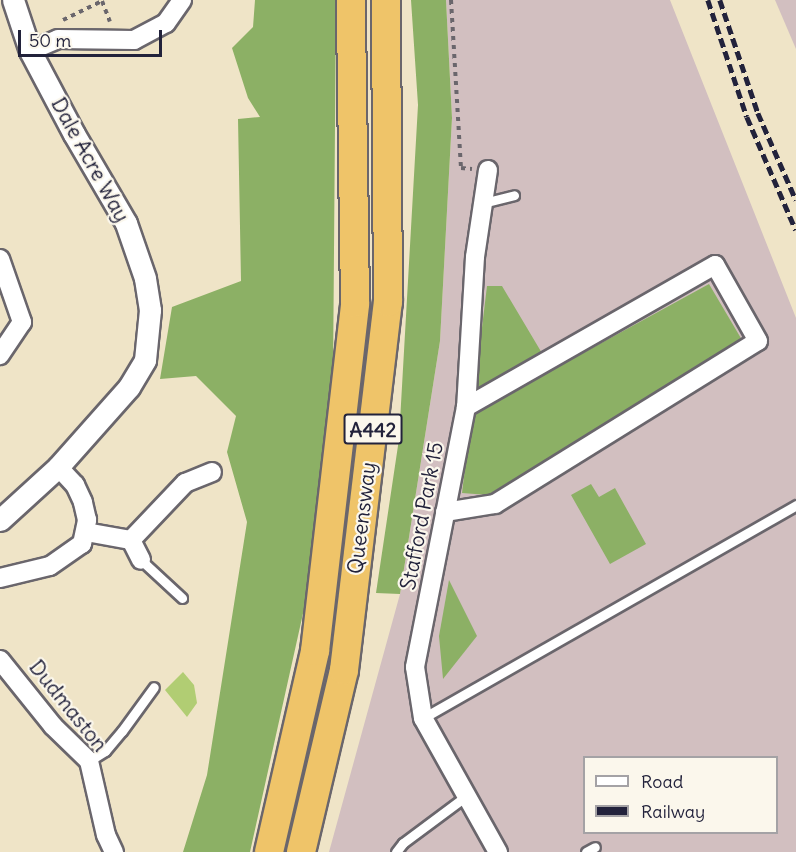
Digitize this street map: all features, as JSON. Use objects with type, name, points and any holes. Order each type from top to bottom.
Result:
[{"type":"highway","name":"Queensway","points":[[269,852],[315,651],[355,303],[351,0]]},
{"type":"highway","name":"Queensway","points":[[301,852],[344,670],[388,302],[386,0]]},
{"type":"street","name":"Dale Acre Way","points":[[0,520],[58,467],[129,387],[145,360],[150,310],[145,278],[126,223],[74,134],[30,51],[13,0]]},
{"type":"street","points":[[30,51],[58,39],[134,40],[166,23],[182,0]]},
{"type":"street","name":"Stafford Park 15","points":[[488,170],[475,257],[466,407],[415,667],[423,718],[498,852]]},
{"type":"street","points":[[0,260],[22,322],[0,356]]},
{"type":"street","points":[[445,512],[495,504],[758,341],[716,265],[466,407]]},
{"type":"street","points":[[0,578],[50,566],[82,544],[86,532],[83,502],[75,484],[58,467]]},
{"type":"street","points":[[132,540],[184,483],[212,472]]},
{"type":"street","points":[[86,532],[132,540]]},
{"type":"street","points":[[132,540],[141,560]]},
{"type":"street","name":"Dudmaston","points":[[0,660],[53,726],[89,761],[106,835],[114,852]]},
{"type":"lane","points":[[483,203],[514,195]]},
{"type":"lane","points":[[423,718],[796,505]]},
{"type":"lane","points":[[141,560],[182,598]]},
{"type":"lane","points":[[89,761],[117,738],[154,687]]},
{"type":"lane","points":[[396,852],[403,843],[466,796]]},
{"type":"path","points":[[451,0],[461,168],[488,170]]},
{"type":"path","points":[[58,39],[60,21],[102,1]]},
{"type":"shaded area","points":[[446,0],[670,0],[796,318],[796,852],[329,852],[400,594],[440,341],[452,118]]},
{"type":"shaded area","points":[[775,0],[796,0],[796,49]]},
{"type":"green space","points":[[255,0],[336,0],[333,377],[306,600],[250,852],[183,852],[207,775],[247,522],[227,452],[236,416],[196,376],[160,379],[172,307],[241,281],[238,119],[260,117],[248,98],[232,48],[253,27]]},
{"type":"green space","points":[[411,0],[446,0],[452,118],[440,341],[400,594],[376,593],[399,439],[418,105]]},
{"type":"green space","points":[[709,284],[742,340],[488,495],[462,493],[487,286],[502,286],[552,370]]},
{"type":"green space","points":[[591,484],[599,497],[615,488],[646,544],[610,564],[571,495]]},
{"type":"green space","points":[[449,580],[477,636],[443,679],[439,636]]},
{"type":"green space","points":[[183,672],[194,685],[197,703],[187,717],[165,690]]},
{"type":"railway","points":[[708,0],[747,117],[796,230]]},
{"type":"railway","points":[[720,0],[758,113],[796,200]]}]
